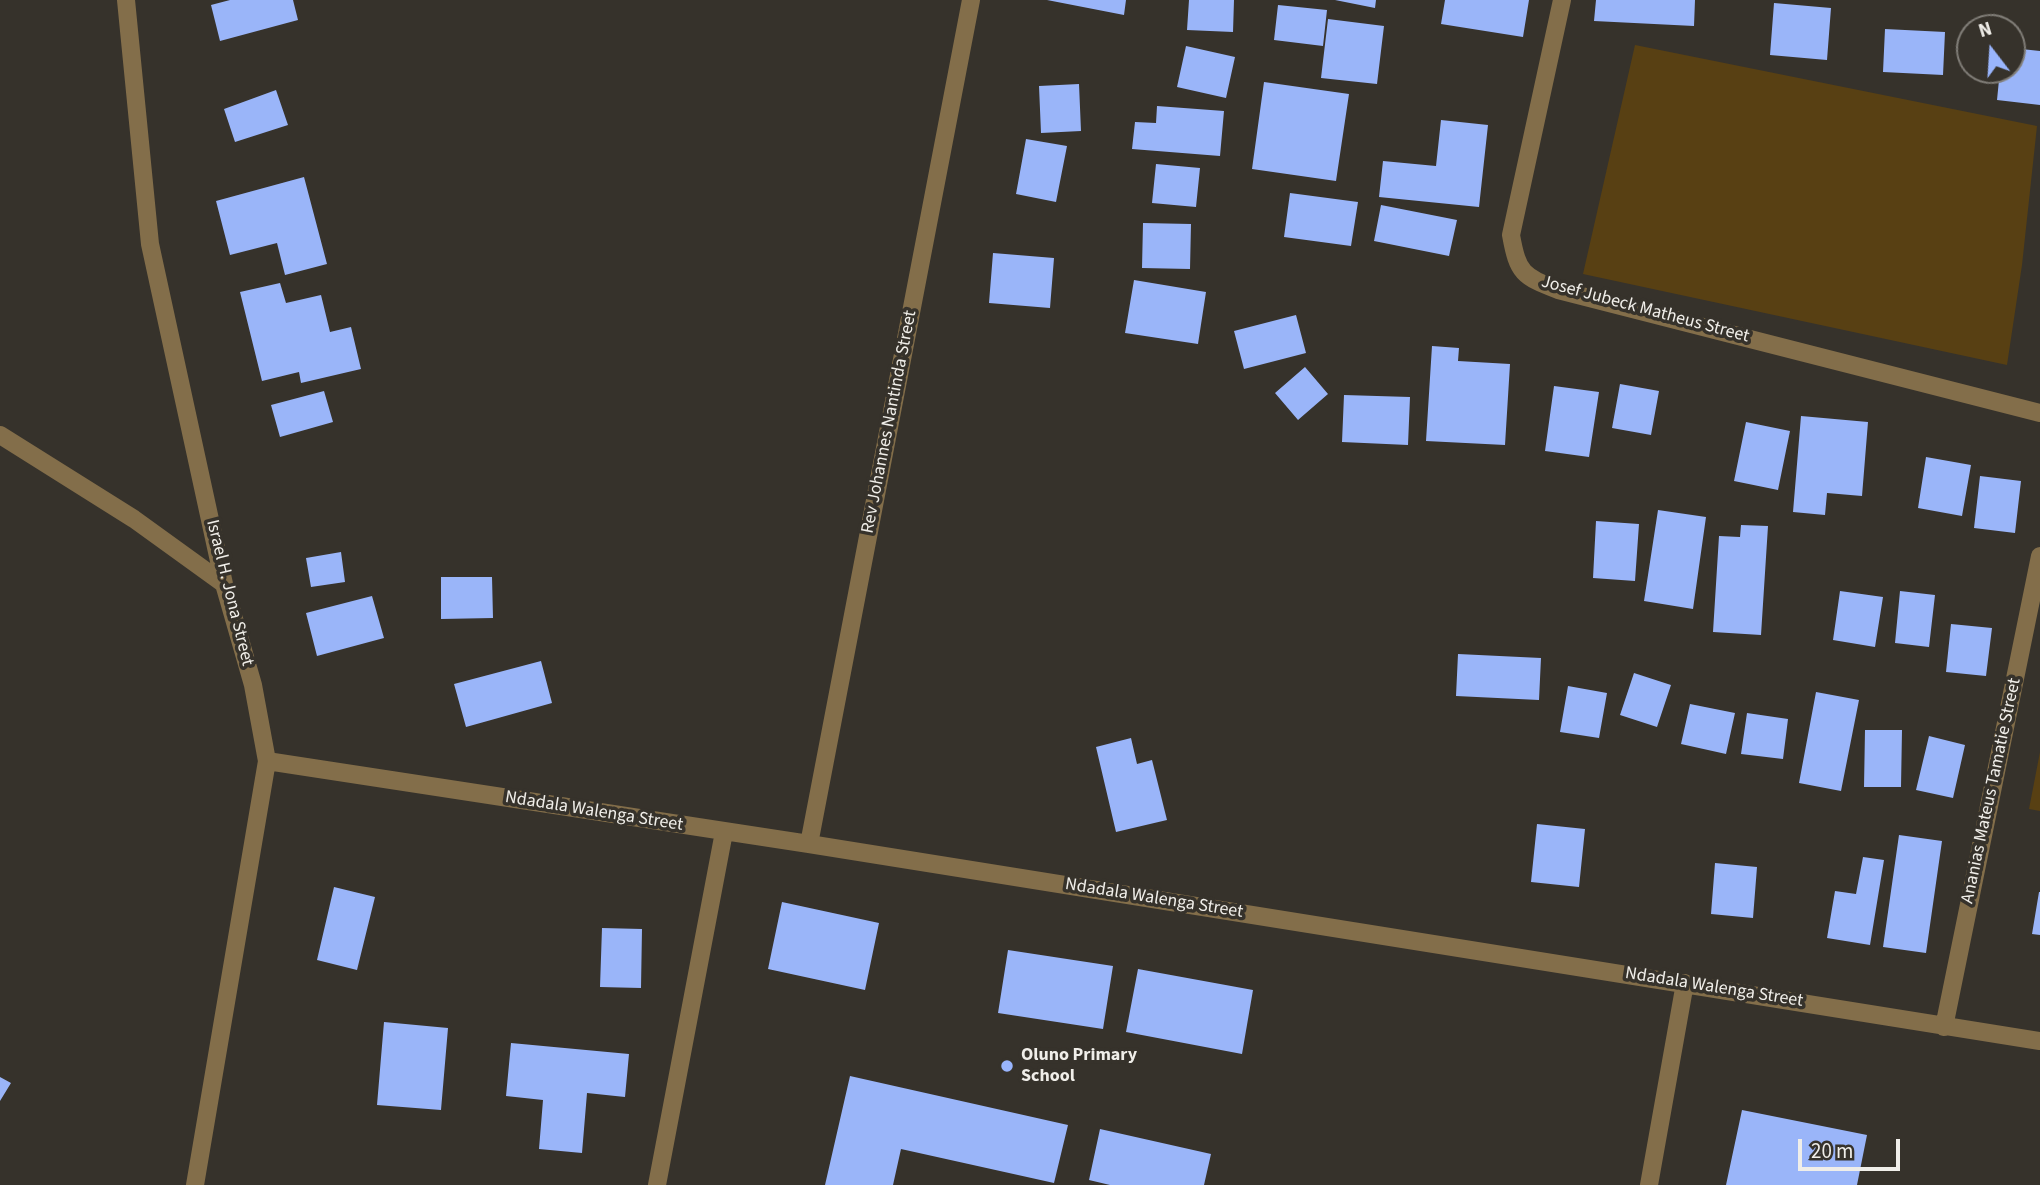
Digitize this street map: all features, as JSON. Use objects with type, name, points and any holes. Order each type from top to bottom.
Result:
[{"type":"street","name":"Israel H. Jona Street","points":[[126,0],[150,244],[224,584],[253,685],[267,761],[195,1185]]},
{"type":"street","name":"Rev Johannes Nantinda Street","points":[[808,844],[971,0]]},
{"type":"street","name":"Josef Jubeck Matheus Street","points":[[1562,0],[1511,235],[1515,257],[1527,277],[1558,290],[2040,413]]},
{"type":"street","points":[[0,435],[134,519],[224,584]]},
{"type":"street","name":"Ananias Mateus Tamatie Street","points":[[1944,1027],[2040,556]]},
{"type":"street","name":"Ndadala Walenga Street","points":[[267,761],[808,844],[2040,1041]]},
{"type":"street","points":[[657,1185],[724,832]]},
{"type":"street","points":[[1649,1185],[1685,983]]},
{"type":"shaded area","points":[[1635,45],[2037,126],[2022,265],[2007,365],[1583,274]]},
{"type":"shaded area","points":[[2040,752],[2040,811],[2029,809]]},
{"type":"building","points":[[230,0],[293,0],[298,20],[220,41],[211,5]]},
{"type":"building","points":[[1047,0],[1126,0],[1124,15]]},
{"type":"building","points":[[1189,0],[1234,0],[1233,32],[1187,30]]},
{"type":"building","points":[[1335,0],[1376,0],[1375,8]]},
{"type":"building","points":[[1445,0],[1529,0],[1523,37],[1441,24]]},
{"type":"building","points":[[1596,0],[1695,0],[1694,26],[1594,21]]},
{"type":"building","points":[[1774,3],[1831,8],[1827,60],[1770,55]]},
{"type":"building","points":[[1278,5],[1327,10],[1323,46],[1274,40]]},
{"type":"building","points":[[1328,19],[1384,26],[1377,84],[1321,78]]},
{"type":"building","points":[[1885,29],[1945,32],[1943,75],[1883,72]]},
{"type":"building","points":[[1186,46],[1235,57],[1226,98],[1177,87]]},
{"type":"building","points":[[2026,50],[2040,51],[2040,105],[1997,100],[1999,84],[2026,84]]},
{"type":"building","points":[[1264,82],[1349,94],[1336,181],[1252,169]]},
{"type":"building","points":[[1079,84],[1081,131],[1041,133],[1039,86]]},
{"type":"building","points":[[276,90],[288,125],[235,142],[224,109]]},
{"type":"building","points":[[1157,106],[1224,111],[1220,156],[1132,149],[1135,122],[1156,123]]},
{"type":"building","points":[[1441,120],[1488,125],[1479,207],[1379,197],[1383,161],[1436,166]]},
{"type":"building","points":[[1026,139],[1067,146],[1056,202],[1016,194]]},
{"type":"building","points":[[1156,164],[1200,168],[1196,207],[1152,203]]},
{"type":"building","points":[[304,177],[327,264],[285,275],[277,243],[230,255],[216,201]]},
{"type":"building","points":[[1290,193],[1358,202],[1351,246],[1284,237]]},
{"type":"building","points":[[1381,205],[1457,220],[1449,256],[1374,241]]},
{"type":"building","points":[[1143,223],[1191,224],[1190,269],[1142,268]]},
{"type":"building","points":[[993,253],[1054,258],[1050,308],[989,303]]},
{"type":"building","points":[[1134,280],[1206,292],[1198,344],[1125,333]]},
{"type":"building","points":[[280,283],[286,303],[321,295],[330,332],[351,327],[361,369],[301,383],[299,372],[262,381],[240,292]]},
{"type":"building","points":[[1296,315],[1306,353],[1244,369],[1234,331]]},
{"type":"building","points":[[1432,346],[1459,348],[1458,361],[1510,364],[1505,445],[1426,441]]},
{"type":"building","points":[[1305,367],[1328,394],[1298,420],[1275,393]]},
{"type":"building","points":[[1620,384],[1659,391],[1651,435],[1612,428]]},
{"type":"building","points":[[1554,386],[1599,392],[1589,457],[1545,451]]},
{"type":"building","points":[[324,391],[333,422],[280,437],[271,405]]},
{"type":"building","points":[[1344,395],[1410,397],[1408,445],[1342,442]]},
{"type":"building","points":[[1801,416],[1868,422],[1862,496],[1827,493],[1825,515],[1793,512]]},
{"type":"building","points":[[1746,422],[1790,431],[1778,490],[1734,481]]},
{"type":"building","points":[[1926,457],[1971,465],[1962,516],[1918,508]]},
{"type":"building","points":[[1980,476],[2021,481],[2015,533],[1974,528]]},
{"type":"building","points":[[1658,510],[1706,517],[1693,609],[1644,601]]},
{"type":"building","points":[[1596,521],[1639,524],[1635,581],[1593,578]]},
{"type":"building","points":[[1741,525],[1768,526],[1761,635],[1713,632],[1719,536],[1740,537]]},
{"type":"building","points":[[341,552],[345,582],[311,587],[306,558]]},
{"type":"building","points":[[441,577],[492,577],[493,618],[441,619]]},
{"type":"building","points":[[1840,591],[1883,597],[1875,647],[1833,640]]},
{"type":"building","points":[[1900,591],[1935,595],[1929,647],[1895,643]]},
{"type":"building","points":[[372,596],[384,638],[317,656],[306,613]]},
{"type":"building","points":[[1951,624],[1992,628],[1986,676],[1946,672]]},
{"type":"building","points":[[1458,654],[1541,658],[1539,700],[1456,696]]},
{"type":"building","points":[[541,661],[552,703],[466,727],[454,684]]},
{"type":"building","points":[[1634,673],[1671,685],[1657,727],[1620,715]]},
{"type":"building","points":[[1568,686],[1607,693],[1599,738],[1560,732]]},
{"type":"building","points":[[1816,692],[1859,700],[1841,791],[1799,783]]},
{"type":"building","points":[[1690,704],[1735,713],[1726,754],[1681,744]]},
{"type":"building","points":[[1747,713],[1788,719],[1783,759],[1741,754]]},
{"type":"building","points":[[1865,730],[1902,730],[1901,787],[1864,787]]},
{"type":"building","points":[[1929,736],[1965,745],[1953,798],[1916,790]]},
{"type":"building","points":[[1131,738],[1137,764],[1152,760],[1167,820],[1116,832],[1096,747]]},
{"type":"building","points":[[1537,824],[1585,829],[1579,887],[1531,882]]},
{"type":"building","points":[[1899,835],[1942,841],[1926,953],[1883,947]]},
{"type":"building","points":[[1863,857],[1884,860],[1870,945],[1827,938],[1835,891],[1856,894]]},
{"type":"building","points":[[1715,863],[1757,867],[1753,918],[1711,914]]},
{"type":"building","points":[[334,887],[375,897],[357,970],[317,960]]},
{"type":"building","points":[[2040,892],[2040,935],[2032,934]]},
{"type":"building","points":[[782,902],[879,923],[865,990],[768,969]]},
{"type":"building","points":[[602,928],[642,929],[641,988],[600,987]]},
{"type":"building","points":[[1008,950],[1113,966],[1103,1029],[998,1013]]},
{"type":"building","points":[[1138,969],[1253,990],[1242,1054],[1126,1032]]},
{"type":"building","points":[[384,1022],[448,1028],[441,1110],[377,1105]]},
{"type":"building","points":[[511,1043],[629,1054],[625,1097],[587,1093],[582,1153],[539,1149],[543,1100],[506,1096]]},
{"type":"building","points":[[850,1076],[1068,1125],[1054,1183],[901,1149],[893,1185],[825,1185]]},
{"type":"building","points":[[0,1077],[11,1083],[0,1101]]},
{"type":"building","points":[[1742,1110],[1867,1135],[1857,1185],[1726,1185]]},
{"type":"building","points":[[1100,1129],[1211,1154],[1204,1185],[1110,1185],[1089,1180]]},
{"type":"place","name":"Oluno Primary School","points":[[1007,1066]]}]
